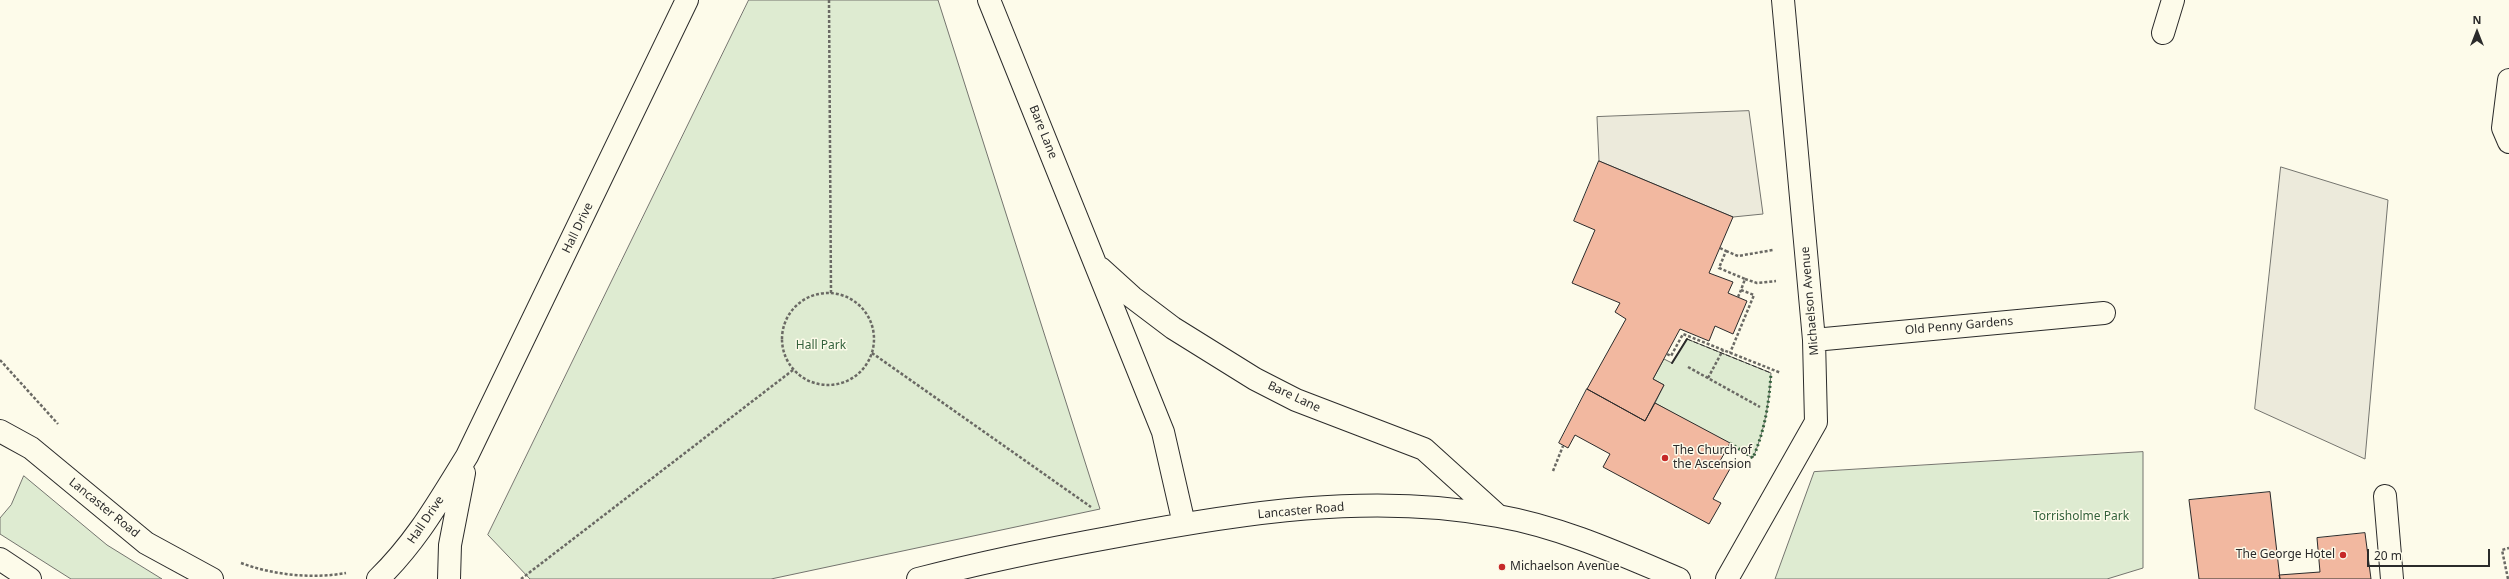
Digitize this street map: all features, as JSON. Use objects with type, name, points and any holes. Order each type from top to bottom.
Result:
[{"type":"main road","name":"Hall Drive","points":[[378,579],[400,558],[425,525],[467,456],[687,0]]},
{"type":"main road","name":"Bare Lane","points":[[989,0],[1163,432],[1184,524]]},
{"type":"main road","name":"Michaelson Avenue","points":[[1727,579],[1816,422],[1814,340],[1783,0]]},
{"type":"main road","points":[[2163,34],[2173,0]]},
{"type":"main road","points":[[2509,80],[2503,128],[2509,142]]},
{"type":"main road","name":"Bare Lane","points":[[1096,264],[1132,297],[1173,328],[1255,379],[1296,400],[1424,449],[1497,515]]},
{"type":"main road","name":"Old Penny Gardens","points":[[1814,340],[2104,312]]},
{"type":"main road","name":"Lancaster Road","points":[[0,431],[31,448],[146,543],[212,579]]},
{"type":"main road","name":"Hall Drive","points":[[449,579],[450,545],[454,517],[467,456]]},
{"type":"main road","points":[[2385,496],[2392,579]]},
{"type":"main road","name":"Lancaster Road","points":[[918,579],[988,561],[1184,524],[1292,509],[1363,506],[1411,506],[1497,515],[1560,531],[1679,579]]},
{"type":"main road","points":[[0,559],[30,579]]},
{"type":"path","points":[[829,0],[831,293]]},
{"type":"path","points":[[1720,248],[1738,256],[1775,250]]},
{"type":"path","points":[[1726,251],[1719,268],[1757,283],[1778,280]]},
{"type":"path","points":[[1738,297],[1745,279]]},
{"type":"path","points":[[1730,353],[1754,295],[1740,290]]},
{"type":"path","points":[[831,293],[847,296],[864,309],[873,327],[872,353],[859,374],[844,382],[834,385],[817,384],[807,381],[793,370],[783,352],[781,336],[784,323],[796,304],[810,295],[831,293]]},
{"type":"path","points":[[1667,354],[1671,356],[1683,334],[1783,374]]},
{"type":"path","points":[[1708,378],[1723,350]]},
{"type":"path","points":[[872,353],[1129,534]]},
{"type":"path","points":[[0,360],[62,428]]},
{"type":"path","points":[[1688,367],[1760,407]]},
{"type":"path","points":[[521,579],[793,370]]},
{"type":"path","points":[[1553,471],[1564,446]]},
{"type":"path","points":[[2508,579],[2502,550],[2509,548]]},
{"type":"path","points":[[235,561],[256,569],[294,576],[333,576],[353,572]]},
{"type":"green space","name":"Hall Park","points":[[749,0],[938,0],[1100,509],[771,579],[530,579],[488,535]]},
{"type":"green space","points":[[1687,339],[1771,373],[1766,416],[1761,437],[1753,458],[1655,403],[1664,385],[1653,379],[1664,359],[1672,363]]},
{"type":"green space","name":"Torrisholme Park","points":[[2143,452],[2143,568],[2107,579],[1775,579],[1814,472]]},
{"type":"green space","points":[[24,476],[107,545],[162,579],[71,579],[0,534],[0,518],[11,505]]},
{"type":"shaded area","points":[[1749,111],[1763,214],[1733,217],[1599,161],[1597,117]]},
{"type":"shaded area","points":[[2281,167],[2388,200],[2365,459],[2255,409]]},
{"type":"building","points":[[1599,161],[1733,217],[1709,273],[1733,282],[1728,293],[1747,301],[1733,334],[1715,326],[1709,341],[1680,329],[1653,379],[1664,385],[1645,421],[1587,389],[1626,319],[1615,312],[1620,303],[1572,283],[1595,230],[1574,221]]},
{"type":"building","name":"The Church of the Ascension","points":[[1587,389],[1645,421],[1655,403],[1730,443],[1720,461],[1731,467],[1713,499],[1721,503],[1709,524],[1603,467],[1610,454],[1575,435],[1568,448],[1559,443]]},
{"type":"building","points":[[2270,492],[2280,579],[2199,579],[2189,500]]},
{"type":"building","name":"The George Hotel","points":[[2365,533],[2371,579],[2280,579],[2279,575],[2320,572],[2317,538]]},
{"type":"hedge","points":[[1730,443],[1753,458],[1761,437],[1766,416],[1771,373]]},
{"type":"fence","points":[[1687,339],[1771,373]]},
{"type":"wall","points":[[1672,363],[1687,339]]},
{"type":"place","name":"The Church of the Ascension","points":[[1665,458]]},
{"type":"place","name":"The George Hotel","points":[[2343,555]]},
{"type":"place","name":"Michaelson Avenue","points":[[1502,567]]}]
